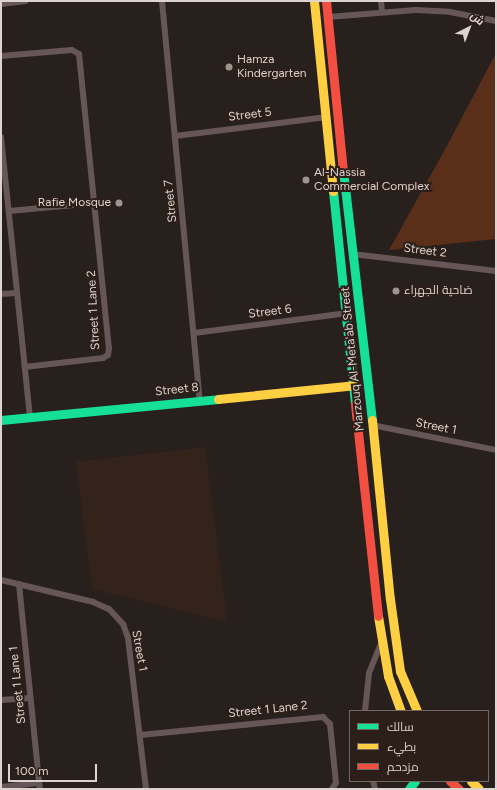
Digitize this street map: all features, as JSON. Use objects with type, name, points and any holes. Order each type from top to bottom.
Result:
[{"type":"main road","name":"Marzouq Al-Meta'ab Street","points":[[314,1],[382,641],[388,676],[401,710]]},
{"type":"main road","name":"Marzouq Al-Meta'ab Street","points":[[326,1],[352,254],[396,643],[400,671],[417,710]]},
{"type":"main road","points":[[333,177],[340,180],[344,177]]},
{"type":"main road","points":[[335,196],[342,193],[346,195]]},
{"type":"main road","name":"Street 8","points":[[1,420],[356,385]]},
{"type":"street","points":[[1,4],[26,1]]},
{"type":"street","name":"Street 7","points":[[162,1],[200,400]]},
{"type":"street","points":[[381,1],[382,12]]},
{"type":"street","points":[[328,17],[382,12],[450,12],[496,21]]},
{"type":"street","name":"Street 1 Lane 2","points":[[1,56],[72,50],[78,52],[96,204],[108,354],[103,358],[25,367]]},
{"type":"street","name":"Street 5","points":[[175,136],[326,117]]},
{"type":"street","points":[[1,137],[30,417]]},
{"type":"street","points":[[9,211],[96,204]]},
{"type":"street","name":"Street 2","points":[[352,254],[496,271]]},
{"type":"street","points":[[1,294],[16,293]]},
{"type":"street","name":"Street 6","points":[[194,333],[348,313]]},
{"type":"street","name":"Street 1","points":[[372,425],[496,450]]},
{"type":"street","name":"Street 1","points":[[1,580],[94,602],[108,609],[118,618],[128,638],[146,789]]},
{"type":"street","name":"Street 1 Lane 1","points":[[1,787],[39,786],[18,584]]},
{"type":"street","points":[[365,710],[369,673],[382,641]]},
{"type":"street","points":[[1,700],[30,698]]},
{"type":"street","name":"Street 1 Lane 2","points":[[140,735],[320,716],[330,724],[336,783],[332,789]]},
{"type":"shaded area","points":[[496,53],[496,239],[389,250],[448,144]]},
{"type":"shaded area","points":[[205,447],[227,622],[92,589],[76,462]]},
{"type":"traffic: fast","points":[[343,170],[372,420]]},
{"type":"traffic: fast","points":[[333,191],[355,404]]},
{"type":"traffic: fast","points":[[1,420],[218,399]]},
{"type":"traffic: fast","points":[[409,789],[414,782]]},
{"type":"traffic: slow","points":[[314,1],[333,191]]},
{"type":"traffic: slow","points":[[218,399],[356,385]]},
{"type":"traffic: slow","points":[[372,420],[390,599],[400,671],[417,710]]},
{"type":"traffic: slow","points":[[378,616],[388,676],[401,710]]},
{"type":"traffic: slow","points":[[472,782],[479,789]]},
{"type":"traffic: jam","points":[[326,1],[343,170]]},
{"type":"traffic: jam","points":[[355,404],[378,616]]},
{"type":"traffic: jam","points":[[451,782],[459,789]]},
{"type":"place","name":"Hamza Kindergarten","points":[[229,67]]},
{"type":"place","name":"Al-Nassia Commercial Complex","points":[[306,180]]},
{"type":"place","name":"Rafie Mosque","points":[[119,203]]},
{"type":"place","name":"ضاحية الجهراء","points":[[396,291]]}]
